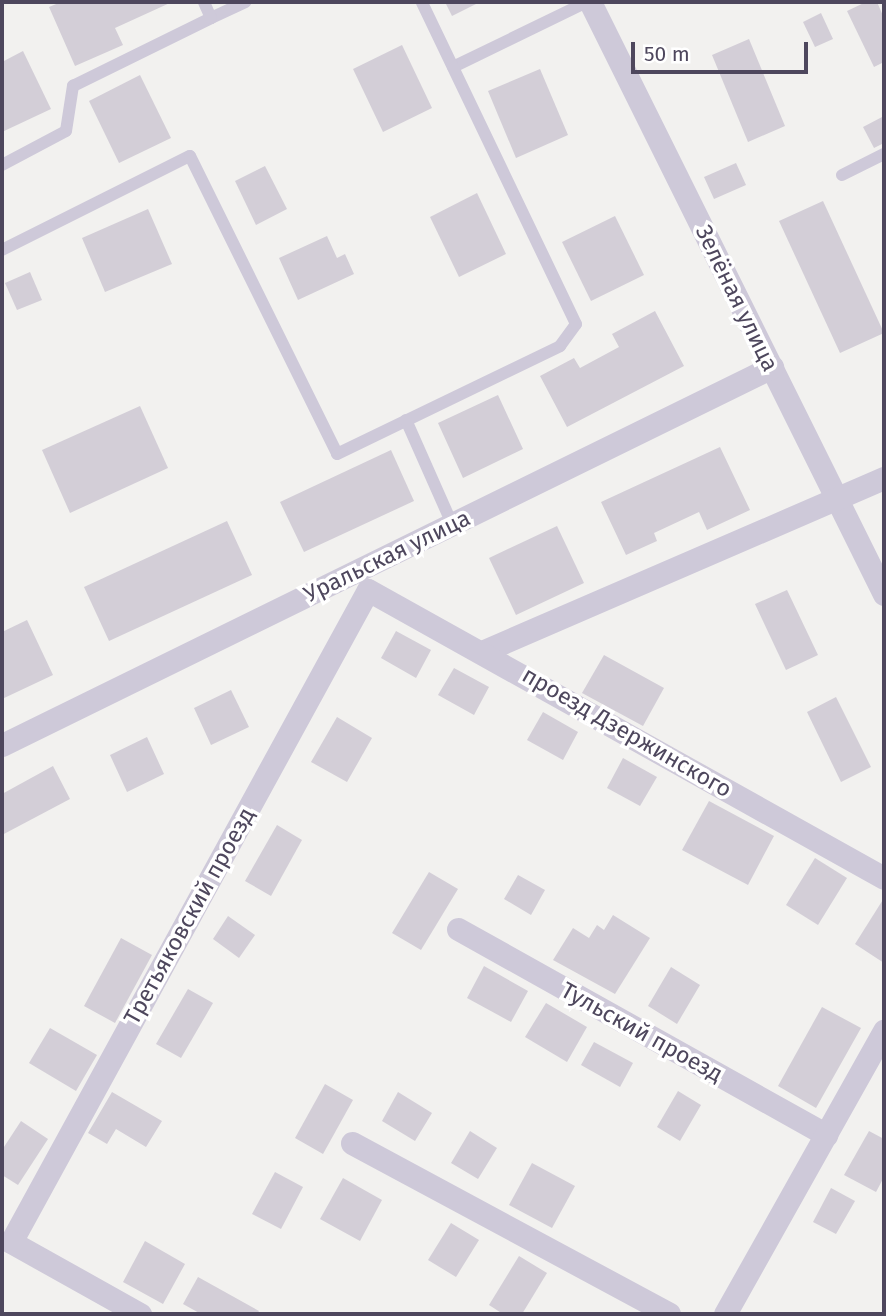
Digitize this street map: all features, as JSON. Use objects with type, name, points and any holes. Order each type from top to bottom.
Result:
[{"type":"street","name":"Зелёная улица","points":[[589,2],[884,594]]},
{"type":"street","name":"Уральская улица","points":[[2,745],[363,580],[452,524],[772,367]]},
{"type":"street","points":[[484,651],[884,478]]},
{"type":"street","name":"проезд Дзержинского","points":[[363,580],[884,878]]},
{"type":"street","name":"Третьяковский проезд","points":[[6,1244],[363,580]]},
{"type":"street","name":"Тульский проезд","points":[[458,929],[826,1135]]},
{"type":"street","points":[[724,1314],[884,1031]]},
{"type":"street","points":[[352,1143],[669,1314]]},
{"type":"street","points":[[6,1244],[140,1314]]},
{"type":"lane","points":[[204,2],[211,18]]},
{"type":"lane","points":[[2,165],[66,131],[74,86],[245,2]]},
{"type":"lane","points":[[2,250],[190,156],[337,454],[560,346],[576,324],[422,2]]},
{"type":"lane","points":[[453,67],[589,2]]},
{"type":"lane","points":[[842,175],[884,154]]},
{"type":"lane","points":[[406,420],[452,524]]},
{"type":"building","points":[[61,2],[172,2],[115,28],[123,45],[75,66],[49,7]]},
{"type":"building","points":[[445,2],[480,2],[452,16]]},
{"type":"building","points":[[866,2],[877,2],[884,18],[884,62],[874,67],[847,11]]},
{"type":"building","points":[[821,13],[833,39],[815,47],[803,22]]},
{"type":"building","points":[[749,39],[785,126],[748,142],[712,55]]},
{"type":"building","points":[[402,45],[432,108],[383,132],[353,69]]},
{"type":"building","points":[[23,51],[51,109],[2,132],[2,62]]},
{"type":"building","points":[[540,69],[568,135],[516,158],[488,91]]},
{"type":"building","points":[[140,75],[171,138],[119,163],[89,101]]},
{"type":"building","points":[[884,116],[884,143],[874,148],[863,127]]},
{"type":"building","points":[[736,163],[746,185],[714,199],[704,177]]},
{"type":"building","points":[[265,166],[287,209],[256,225],[235,181]]},
{"type":"building","points":[[477,193],[506,254],[459,277],[430,217]]},
{"type":"building","points":[[823,201],[884,333],[840,353],[779,221]]},
{"type":"building","points":[[148,209],[172,264],[105,292],[82,238]]},
{"type":"building","points":[[615,216],[644,275],[591,301],[562,242]]},
{"type":"building","points":[[327,236],[337,258],[345,254],[354,274],[298,300],[279,258]]},
{"type":"building","points":[[30,272],[42,300],[17,310],[5,283]]},
{"type":"building","points":[[655,311],[684,366],[567,427],[540,376],[574,358],[580,368],[619,347],[612,334]]},
{"type":"building","points":[[498,395],[523,449],[463,478],[438,423]]},
{"type":"building","points":[[140,406],[168,468],[70,513],[42,450]]},
{"type":"building","points":[[720,447],[750,510],[707,530],[699,512],[654,533],[657,541],[626,555],[601,502]]},
{"type":"building","points":[[391,450],[414,501],[304,552],[280,502]]},
{"type":"building","points":[[227,521],[252,575],[109,641],[84,587]]},
{"type":"building","points":[[557,526],[584,583],[516,615],[489,558]]},
{"type":"building","points":[[787,590],[818,655],[786,670],[755,604]]},
{"type":"building","points":[[27,620],[53,675],[2,699],[2,632]]},
{"type":"building","points":[[396,631],[431,650],[416,678],[381,658]]},
{"type":"building","points":[[604,655],[664,688],[643,726],[582,693]]},
{"type":"building","points":[[454,668],[489,687],[474,715],[438,695]]},
{"type":"building","points":[[231,690],[249,727],[211,745],[194,708]]},
{"type":"building","points":[[836,697],[871,767],[841,782],[807,712]]},
{"type":"building","points":[[543,712],[578,732],[563,760],[527,740]]},
{"type":"building","points":[[337,717],[372,738],[347,782],[311,762]]},
{"type":"building","points":[[147,737],[164,774],[127,792],[110,755]]},
{"type":"building","points":[[623,758],[657,777],[640,806],[607,788]]},
{"type":"building","points":[[53,766],[70,799],[2,835],[2,794]]},
{"type":"building","points":[[709,801],[774,836],[748,885],[682,850]]},
{"type":"building","points":[[277,825],[302,840],[271,896],[245,881]]},
{"type":"building","points":[[815,858],[847,878],[818,925],[786,905]]},
{"type":"building","points":[[429,872],[458,889],[421,950],[392,933]]},
{"type":"building","points":[[518,875],[545,890],[531,915],[504,899]]},
{"type":"building","points":[[884,898],[884,963],[855,944]]},
{"type":"building","points":[[613,915],[650,938],[615,994],[553,960],[573,928],[589,938],[597,925],[604,930]]},
{"type":"building","points":[[228,916],[255,935],[239,958],[213,939]]},
{"type":"building","points":[[121,938],[152,955],[115,1023],[84,1006]]},
{"type":"building","points":[[484,966],[528,991],[511,1022],[467,998]]},
{"type":"building","points":[[671,967],[700,985],[677,1024],[648,1006]]},
{"type":"building","points":[[188,989],[213,1003],[181,1058],[156,1044]]},
{"type":"building","points":[[546,1003],[587,1027],[567,1062],[525,1037]]},
{"type":"building","points":[[822,1007],[861,1028],[816,1108],[778,1086]]},
{"type":"building","points":[[50,1028],[97,1055],[76,1091],[29,1063]]},
{"type":"building","points":[[594,1042],[633,1063],[620,1087],[581,1065]]},
{"type":"building","points":[[325,1084],[353,1100],[323,1154],[295,1138]]},
{"type":"building","points":[[678,1091],[701,1105],[680,1141],[657,1127]]},
{"type":"building","points":[[112,1092],[162,1121],[146,1147],[116,1129],[107,1144],[88,1133]]},
{"type":"building","points":[[398,1092],[432,1113],[415,1141],[382,1121]]},
{"type":"building","points":[[21,1121],[48,1139],[18,1185],[2,1175],[2,1150]]},
{"type":"building","points":[[470,1131],[497,1148],[478,1179],[451,1163]]},
{"type":"building","points":[[869,1131],[884,1139],[884,1177],[876,1192],[844,1175]]},
{"type":"building","points":[[532,1163],[575,1186],[552,1228],[509,1205]]},
{"type":"building","points":[[275,1172],[303,1187],[281,1229],[252,1214]]},
{"type":"building","points":[[343,1178],[382,1200],[360,1241],[320,1219]]},
{"type":"building","points":[[831,1188],[855,1201],[836,1234],[813,1222]]},
{"type":"building","points":[[451,1223],[479,1240],[456,1277],[428,1260]]},
{"type":"building","points":[[145,1241],[185,1264],[163,1304],[123,1282]]},
{"type":"building","points":[[519,1256],[547,1273],[522,1314],[503,1314],[489,1305]]},
{"type":"building","points":[[198,1277],[259,1311],[257,1314],[201,1314],[183,1304]]}]
